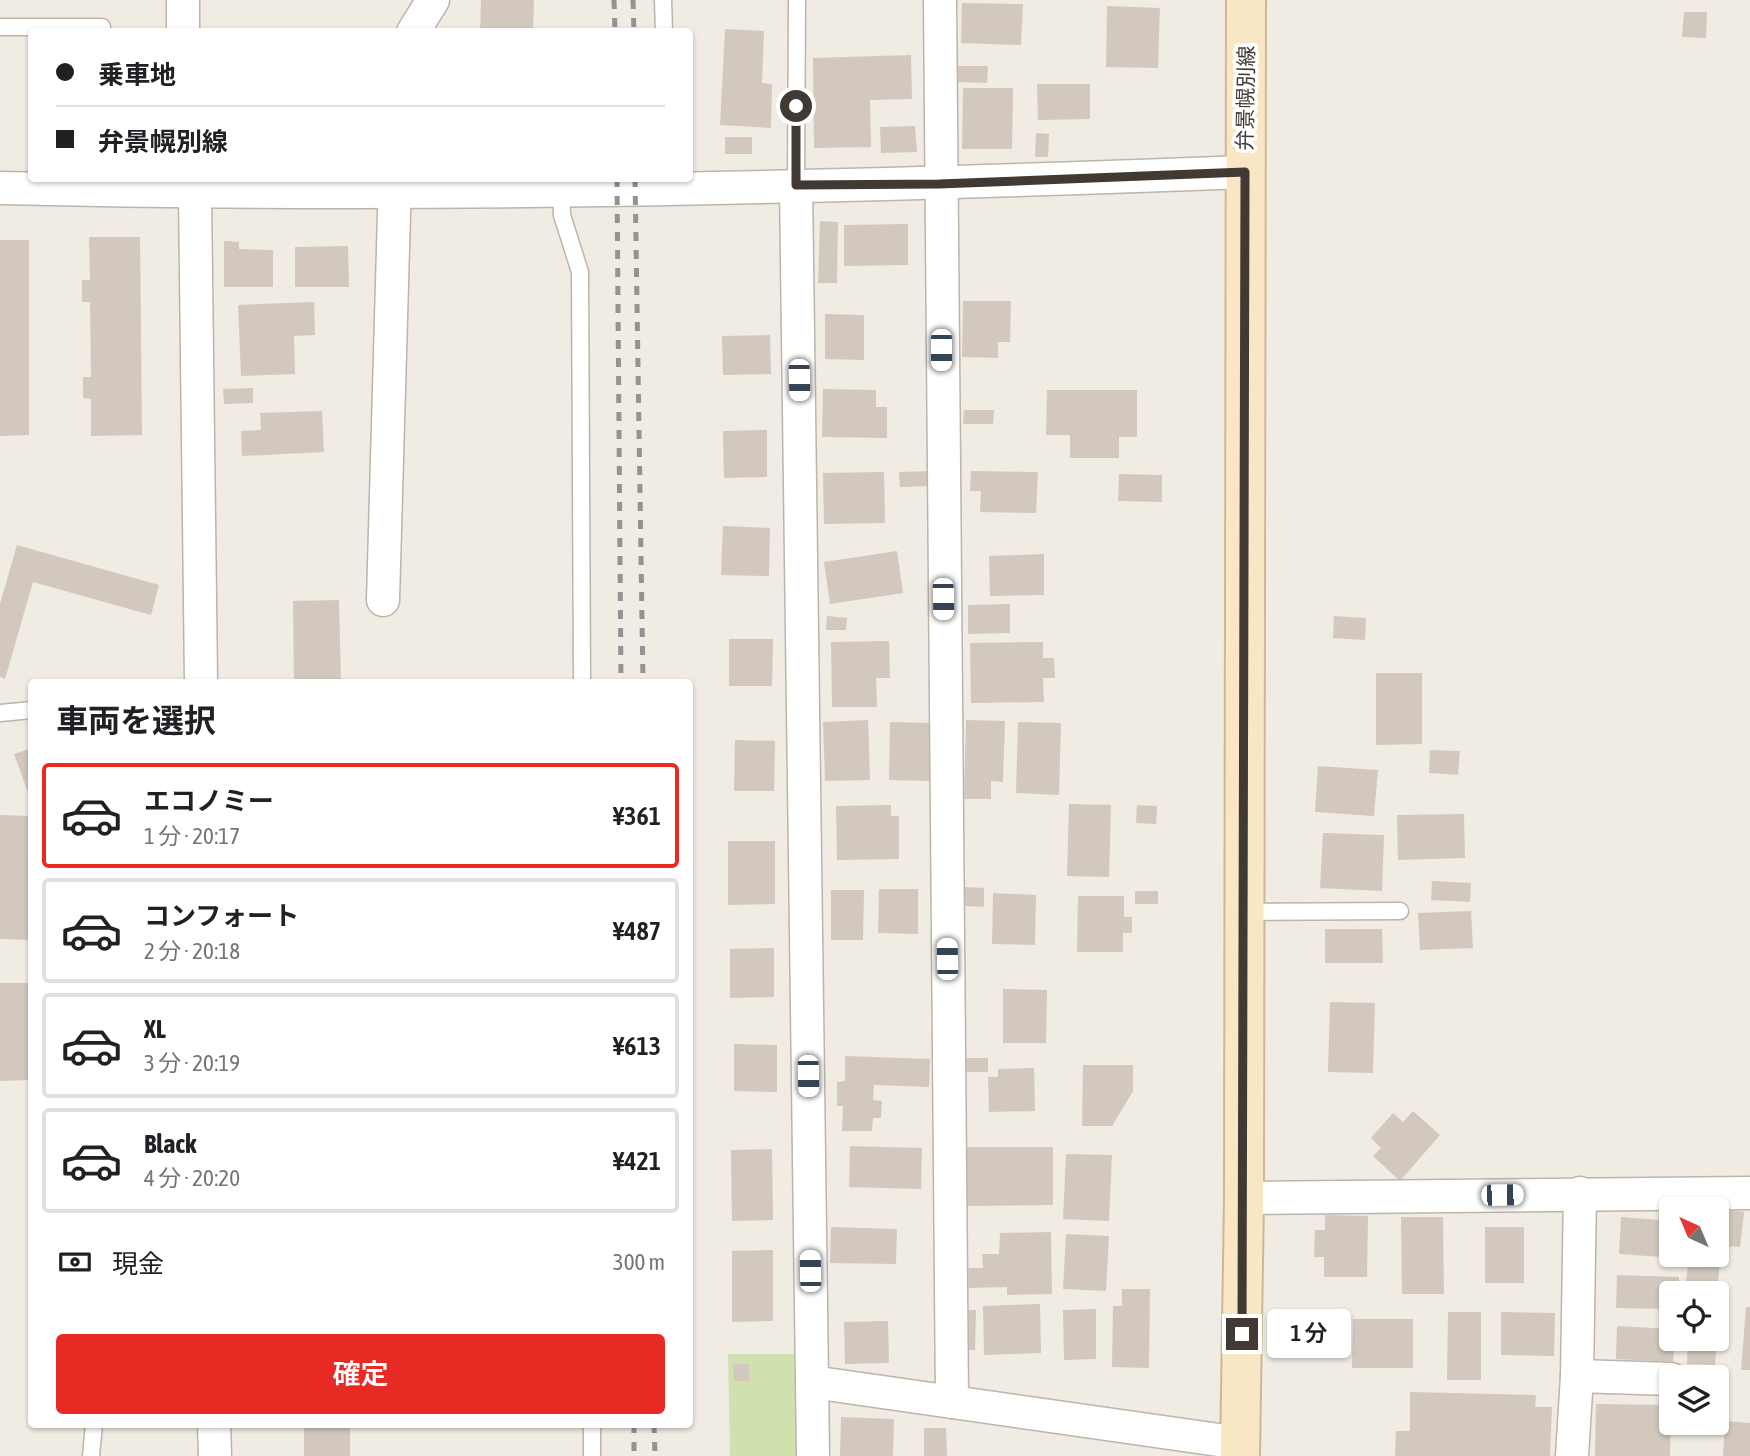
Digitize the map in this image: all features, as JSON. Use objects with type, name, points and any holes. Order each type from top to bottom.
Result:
[{"type":"main road","name":"弁景幌別線","points":[[1240,1450],[1244,1198],[1246,0]]},
{"type":"street","points":[[183,0],[183,28]]},
{"type":"street","points":[[416,28],[433,0]]},
{"type":"street","points":[[940,0],[939,184],[952,1402]]},
{"type":"street","points":[[0,188],[395,185],[561,191],[672,184],[939,184],[1245,172]]},
{"type":"street","points":[[383,600],[395,185]]},
{"type":"street","points":[[796,185],[813,1456]]},
{"type":"street","points":[[192,186],[201,679]]},
{"type":"street","points":[[1572,1456],[1577,1376],[1580,1193]]},
{"type":"street","points":[[1244,1198],[1750,1193]]},
{"type":"street","points":[[1577,1376],[1659,1379]]},
{"type":"street","points":[[812,1382],[952,1402],[1240,1450]]},
{"type":"street","points":[[214,1428],[215,1456]]},
{"type":"lane","points":[[663,0],[664,28]]},
{"type":"lane","points":[[796,185],[797,0]]},
{"type":"lane","points":[[0,27],[102,28]]},
{"type":"lane","points":[[561,191],[562,215],[580,272],[582,679]]},
{"type":"lane","points":[[0,713],[28,710]]},
{"type":"lane","points":[[1244,912],[1401,911]]},
{"type":"lane","points":[[90,1456],[94,1428]]},
{"type":"lane","points":[[592,1428],[592,1456]]},
{"type":"green space","points":[[728,1354],[800,1354],[799,1456],[730,1456]]},
{"type":"building","points":[[481,0],[534,0],[533,28],[480,28]]},
{"type":"building","points":[[962,3],[1023,4],[1021,45],[961,43]]},
{"type":"building","points":[[1107,6],[1160,8],[1158,68],[1106,67]]},
{"type":"building","points":[[1684,12],[1707,12],[1706,38],[1682,37]]},
{"type":"building","points":[[725,29],[764,31],[762,83],[772,84],[771,128],[720,125]]},
{"type":"building","points":[[911,55],[912,99],[870,100],[871,147],[814,148],[813,58]]},
{"type":"building","points":[[957,66],[988,66],[987,83],[957,82]]},
{"type":"building","points":[[1037,84],[1090,84],[1090,119],[1038,120]]},
{"type":"building","points":[[963,88],[1013,88],[1012,149],[962,149]]},
{"type":"building","points":[[915,126],[917,152],[881,153],[880,127]]},
{"type":"building","points":[[1036,133],[1049,134],[1048,157],[1035,157]]},
{"type":"building","points":[[725,137],[752,137],[752,154],[725,154]]},
{"type":"building","points":[[820,221],[838,222],[837,283],[818,283]]},
{"type":"building","points":[[908,224],[908,265],[844,266],[844,225]]},
{"type":"building","points":[[89,237],[140,237],[142,435],[91,436],[91,399],[83,398],[83,377],[91,377],[90,302],[82,302],[82,280],[90,280]]},
{"type":"building","points":[[0,240],[29,240],[29,435],[0,436]]},
{"type":"building","points":[[224,241],[239,242],[239,249],[273,250],[273,287],[224,287]]},
{"type":"building","points":[[348,246],[349,287],[295,287],[295,247]]},
{"type":"building","points":[[963,301],[1011,301],[1010,342],[998,342],[998,358],[962,357]]},
{"type":"building","points":[[314,302],[315,335],[294,336],[295,374],[241,376],[238,305]]},
{"type":"building","points":[[825,314],[864,315],[864,360],[825,359]]},
{"type":"building","points":[[770,335],[771,374],[723,375],[722,336]]},
{"type":"building","points":[[253,388],[253,403],[224,404],[223,389]]},
{"type":"building","points":[[823,389],[876,390],[876,407],[887,407],[887,438],[822,437]]},
{"type":"building","points":[[1047,390],[1137,390],[1137,437],[1119,437],[1119,458],[1070,458],[1070,435],[1046,435]]},
{"type":"building","points":[[964,410],[994,410],[993,424],[963,424]]},
{"type":"building","points":[[322,411],[324,452],[242,456],[241,431],[261,430],[260,413]]},
{"type":"building","points":[[767,430],[767,477],[724,478],[723,431]]},
{"type":"building","points":[[934,471],[934,486],[900,487],[899,472]]},
{"type":"building","points":[[971,471],[1038,472],[1036,513],[980,512],[981,491],[970,491]]},
{"type":"building","points":[[884,472],[885,523],[824,524],[823,473]]},
{"type":"building","points":[[1119,474],[1162,475],[1162,502],[1118,501]]},
{"type":"building","points":[[723,526],[770,528],[769,576],[721,575]]},
{"type":"building","points":[[17,545],[159,585],[151,615],[33,582],[5,679],[0,677],[0,604]]},
{"type":"building","points":[[897,551],[903,593],[830,604],[824,562]]},
{"type":"building","points":[[1044,554],[1044,595],[990,596],[989,556]]},
{"type":"building","points":[[339,600],[341,679],[294,679],[293,601]]},
{"type":"building","points":[[1010,604],[1010,633],[968,634],[968,605]]},
{"type":"building","points":[[827,616],[847,618],[846,630],[826,630]]},
{"type":"building","points":[[1334,616],[1366,618],[1365,640],[1333,638]]},
{"type":"building","points":[[729,639],[773,639],[772,686],[729,686]]},
{"type":"building","points":[[889,641],[890,678],[876,678],[877,707],[832,707],[831,642]]},
{"type":"building","points":[[1043,642],[1043,658],[1054,658],[1055,678],[1043,678],[1044,702],[971,703],[970,643]]},
{"type":"building","points":[[1376,673],[1422,673],[1422,744],[1376,745]]},
{"type":"building","points":[[868,720],[870,780],[825,781],[823,722]]},
{"type":"building","points":[[966,720],[1005,721],[1003,782],[991,781],[991,799],[964,799]]},
{"type":"building","points":[[890,722],[931,723],[930,781],[889,780]]},
{"type":"building","points":[[1018,722],[1061,723],[1059,795],[1016,793]]},
{"type":"building","points":[[735,740],[775,741],[774,791],[734,791]]},
{"type":"building","points":[[28,749],[28,792],[14,754]]},
{"type":"building","points":[[1430,750],[1460,751],[1458,775],[1429,773]]},
{"type":"building","points":[[1318,766],[1378,770],[1374,816],[1315,812]]},
{"type":"building","points":[[1069,804],[1111,805],[1109,877],[1067,876]]},
{"type":"building","points":[[891,805],[891,816],[899,816],[899,859],[837,860],[836,806]]},
{"type":"building","points":[[1137,805],[1157,806],[1156,824],[1136,823]]},
{"type":"building","points":[[1464,814],[1465,858],[1398,860],[1397,815]]},
{"type":"building","points":[[0,815],[28,816],[28,940],[0,939]]},
{"type":"building","points":[[1323,833],[1384,835],[1382,891],[1320,888]]},
{"type":"building","points":[[728,841],[775,841],[775,904],[728,905]]},
{"type":"building","points":[[1432,881],[1471,883],[1470,902],[1431,900]]},
{"type":"building","points":[[964,887],[984,888],[984,907],[964,906]]},
{"type":"building","points":[[879,889],[918,889],[918,934],[878,933]]},
{"type":"building","points":[[831,890],[864,890],[863,940],[831,940]]},
{"type":"building","points":[[1135,891],[1158,891],[1158,904],[1135,904]]},
{"type":"building","points":[[993,893],[1036,895],[1035,945],[992,944]]},
{"type":"building","points":[[1078,896],[1124,896],[1124,917],[1132,917],[1132,933],[1123,933],[1123,952],[1077,952]]},
{"type":"building","points":[[1471,911],[1473,948],[1420,950],[1418,913]]},
{"type":"building","points":[[1325,929],[1382,929],[1383,963],[1325,963]]},
{"type":"building","points":[[774,948],[774,997],[730,998],[730,949]]},
{"type":"building","points":[[0,983],[28,983],[28,1080],[0,1081]]},
{"type":"building","points":[[1003,989],[1047,990],[1046,1043],[1003,1043]]},
{"type":"building","points":[[1330,1002],[1375,1003],[1373,1073],[1328,1072]]},
{"type":"building","points":[[734,1044],[777,1045],[777,1092],[734,1091]]},
{"type":"building","points":[[845,1056],[930,1059],[929,1087],[874,1085],[873,1100],[882,1101],[881,1118],[873,1118],[872,1131],[842,1131],[843,1106],[837,1106],[837,1082],[845,1081]]},
{"type":"building","points":[[960,1058],[988,1058],[988,1072],[960,1072]]},
{"type":"building","points":[[1083,1065],[1133,1065],[1133,1091],[1112,1126],[1082,1126]]},
{"type":"building","points":[[1034,1068],[1035,1111],[989,1112],[988,1077],[998,1077],[998,1069]]},
{"type":"building","points":[[1413,1111],[1440,1135],[1400,1181],[1373,1156],[1381,1148],[1371,1138],[1393,1113],[1403,1122]]},
{"type":"building","points":[[850,1146],[922,1148],[921,1189],[849,1187]]},
{"type":"building","points":[[965,1147],[1053,1147],[1053,1205],[965,1206]]},
{"type":"building","points":[[772,1149],[773,1220],[732,1221],[731,1150]]},
{"type":"building","points":[[1066,1154],[1112,1155],[1109,1221],[1063,1219]]},
{"type":"building","points":[[1729,1210],[1744,1212],[1740,1247],[1729,1246]]},
{"type":"building","points":[[1325,1215],[1368,1216],[1367,1277],[1324,1277],[1324,1257],[1314,1257],[1315,1230],[1325,1230]]},
{"type":"building","points":[[1401,1217],[1443,1217],[1444,1294],[1402,1294]]},
{"type":"building","points":[[1621,1217],[1659,1220],[1659,1257],[1619,1254]]},
{"type":"building","points":[[831,1227],[897,1229],[896,1264],[830,1263]]},
{"type":"building","points":[[1485,1227],[1524,1227],[1524,1283],[1485,1283]]},
{"type":"building","points":[[1051,1232],[1052,1294],[1007,1295],[1007,1287],[969,1288],[968,1268],[983,1268],[982,1254],[999,1254],[1000,1233]]},
{"type":"building","points":[[1066,1234],[1109,1236],[1106,1291],[1063,1289]]},
{"type":"building","points":[[773,1250],[773,1321],[732,1322],[732,1251]]},
{"type":"building","points":[[1688,1267],[1719,1267],[1718,1281],[1686,1281]]},
{"type":"building","points":[[1617,1275],[1679,1277],[1679,1281],[1659,1281],[1659,1309],[1616,1308]]},
{"type":"building","points":[[1122,1289],[1150,1289],[1149,1368],[1112,1367],[1113,1306],[1122,1306]]},
{"type":"building","points":[[1040,1304],[1041,1353],[984,1355],[983,1306]]},
{"type":"building","points":[[1746,1307],[1750,1307],[1750,1370],[1741,1370]]},
{"type":"building","points":[[1096,1309],[1096,1359],[1064,1360],[1063,1310]]},
{"type":"building","points":[[964,1310],[976,1310],[975,1350],[964,1350]]},
{"type":"building","points":[[1448,1312],[1481,1312],[1481,1380],[1447,1380]]},
{"type":"building","points":[[1501,1312],[1555,1313],[1554,1356],[1501,1355]]},
{"type":"building","points":[[1353,1319],[1413,1319],[1413,1368],[1352,1368]]},
{"type":"building","points":[[888,1321],[889,1363],[845,1364],[844,1322]]},
{"type":"building","points":[[1617,1326],[1659,1328],[1659,1351],[1674,1351],[1673,1362],[1616,1359]]},
{"type":"building","points":[[1688,1351],[1716,1351],[1715,1365],[1687,1364]]},
{"type":"building","points":[[733,1364],[749,1364],[749,1381],[734,1381]]},
{"type":"building","points":[[1410,1392],[1536,1395],[1535,1407],[1552,1407],[1550,1456],[1395,1456],[1396,1431],[1410,1431]]},
{"type":"building","points":[[1596,1404],[1659,1405],[1659,1435],[1670,1435],[1670,1456],[1595,1456]]},
{"type":"building","points":[[841,1417],[894,1419],[893,1456],[840,1456]]},
{"type":"building","points":[[1729,1421],[1750,1423],[1750,1456],[1723,1456],[1724,1435],[1729,1435]]},
{"type":"building","points":[[304,1428],[350,1428],[350,1456],[304,1456]]},
{"type":"building","points":[[924,1428],[946,1428],[947,1456],[924,1456]]},
{"type":"railway","points":[[614,0],[615,28]]},
{"type":"railway","points":[[633,0],[634,28]]},
{"type":"railway","points":[[617,182],[621,679]]},
{"type":"railway","points":[[635,182],[643,679]]},
{"type":"railway","points":[[634,1428],[634,1456]]},
{"type":"railway","points":[[654,1428],[655,1456]]},
{"type":"route","points":[[796,106],[796,185],[939,184],[1245,172],[1242,1334]]}]
